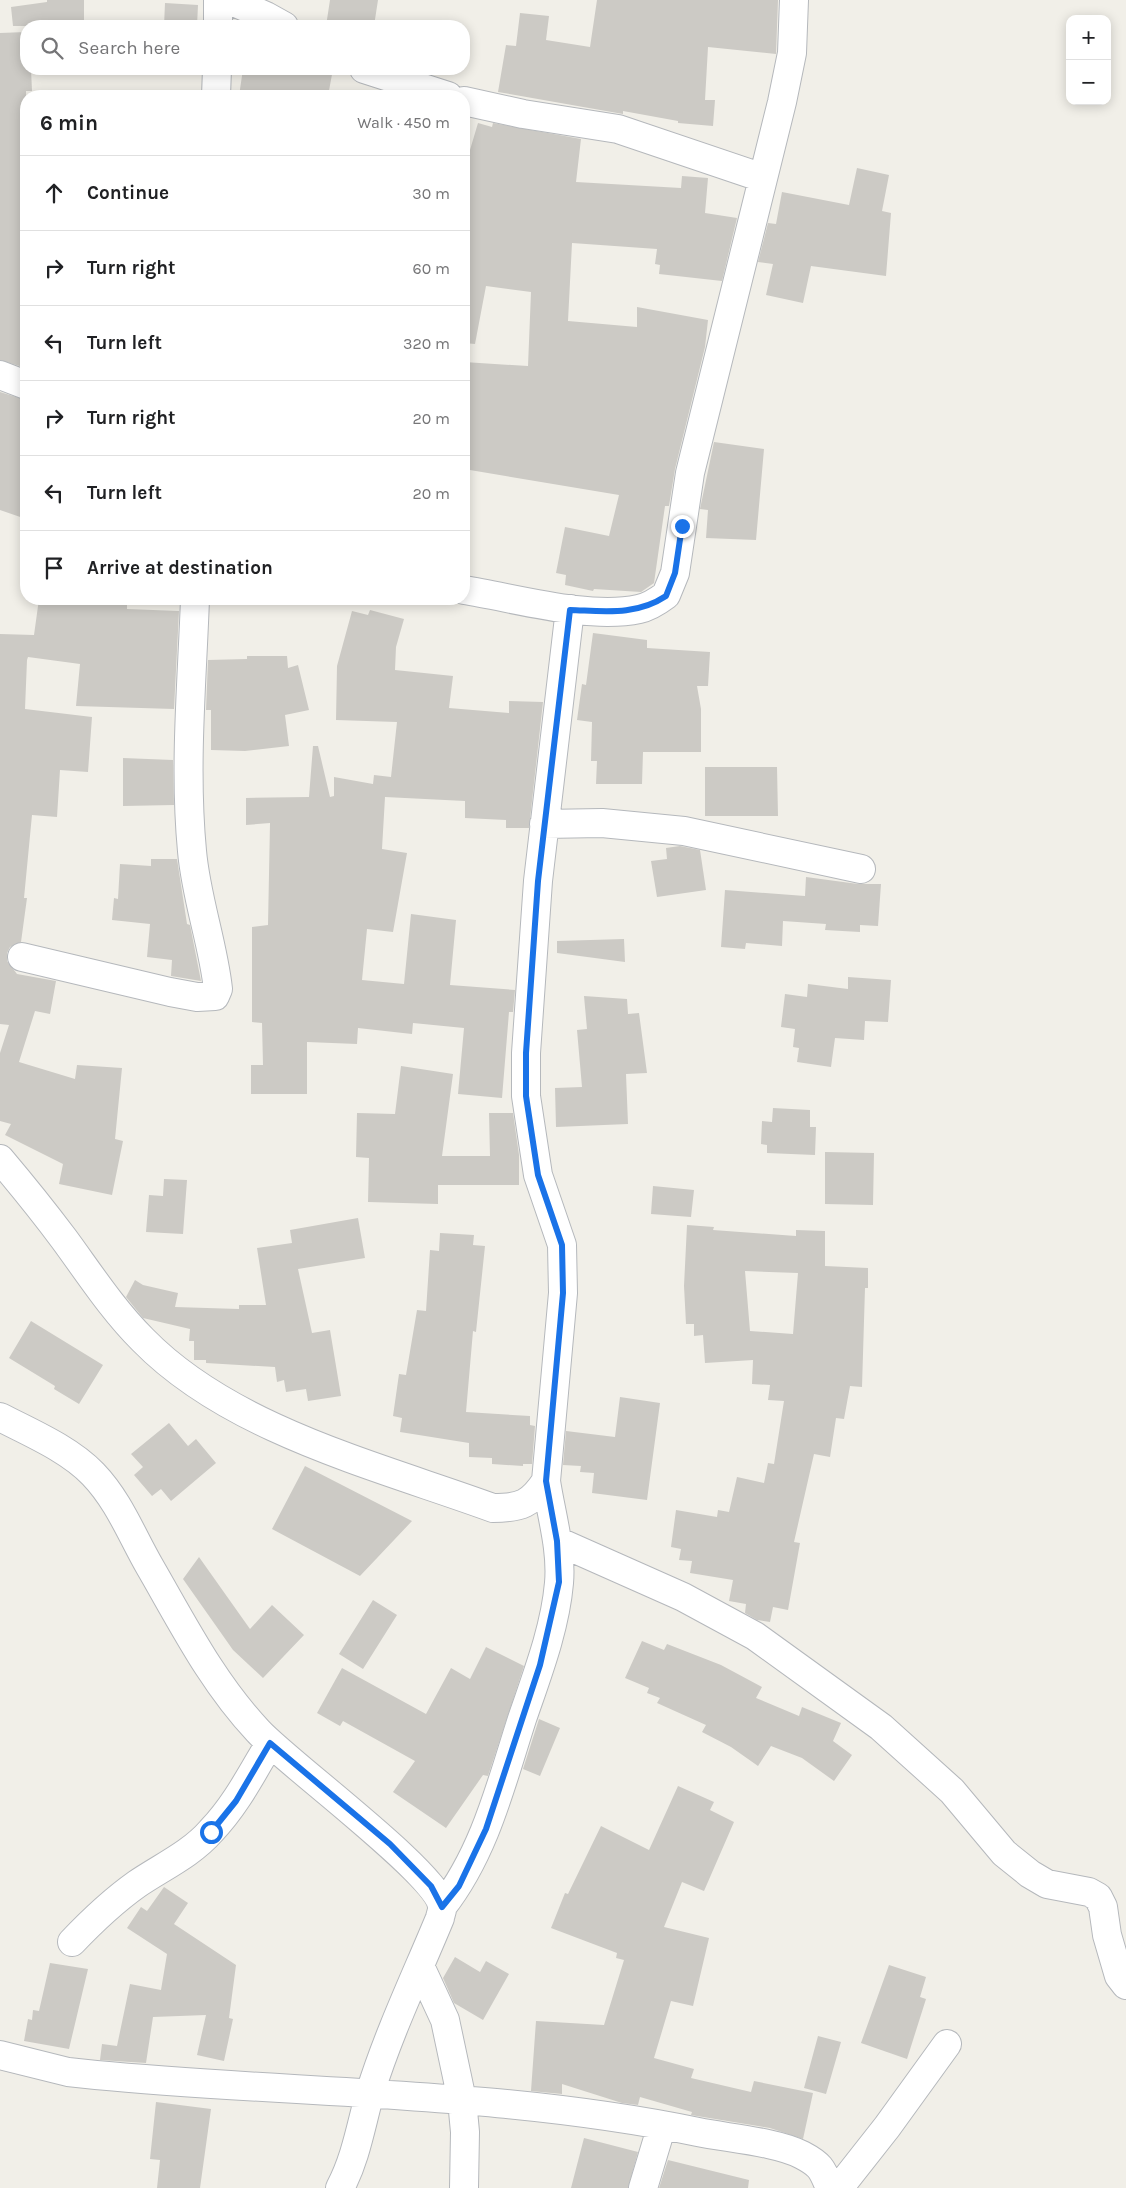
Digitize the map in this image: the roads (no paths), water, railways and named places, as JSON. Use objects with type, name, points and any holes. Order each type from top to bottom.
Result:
[{"type":"street","points":[[218,0],[218,20]]},
{"type":"street","points":[[229,0],[273,20]]},
{"type":"street","points":[[470,591],[570,610],[621,611],[640,609],[666,596],[675,573],[690,473],[764,178],[792,53],[794,0]]},
{"type":"street","points":[[216,90],[217,75]]},
{"type":"street","points":[[383,75],[429,90]]},
{"type":"street","points":[[470,102],[524,114],[618,129],[764,178]]},
{"type":"street","points":[[0,375],[20,383]]},
{"type":"street","points":[[22,957],[122,982],[197,997],[215,996],[218,989],[197,887],[191,833],[191,721],[195,605]]},
{"type":"street","points":[[340,2188],[354,2152],[370,2093],[407,1993],[420,1966],[442,1907],[459,1886],[486,1829],[540,1665],[559,1582],[557,1541],[546,1481],[563,1293],[562,1245],[538,1175],[526,1096],[530,993],[544,824],[570,610]]},
{"type":"street","points":[[544,824],[602,823],[684,831],[861,869]]},
{"type":"street","points":[[0,1159],[35,1201],[115,1309],[143,1340],[176,1370],[206,1390],[282,1430],[344,1456],[493,1508],[512,1508],[526,1503],[536,1496],[546,1481]]},
{"type":"street","points":[[0,1417],[81,1464],[98,1481],[114,1500],[204,1662],[229,1697],[270,1743],[390,1844],[431,1886],[442,1907]]},
{"type":"street","points":[[557,1541],[683,1596],[755,1636],[880,1728],[952,1791],[1004,1853],[1030,1874],[1047,1884],[1089,1892],[1098,1897],[1103,1907],[1107,1935],[1119,1976],[1126,1985]]},
{"type":"street","points":[[72,1942],[92,1920],[114,1902],[192,1849],[211,1832],[236,1801],[270,1743]]},
{"type":"street","points":[[420,1966],[445,2020],[462,2100],[465,2132],[464,2188]]},
{"type":"street","points":[[839,2188],[887,2127],[946,2044]]},
{"type":"street","points":[[0,2055],[68,2072],[96,2075],[462,2100],[662,2125],[776,2146],[800,2154],[821,2166],[830,2188]]},
{"type":"street","points":[[643,2188],[662,2125]]}]
